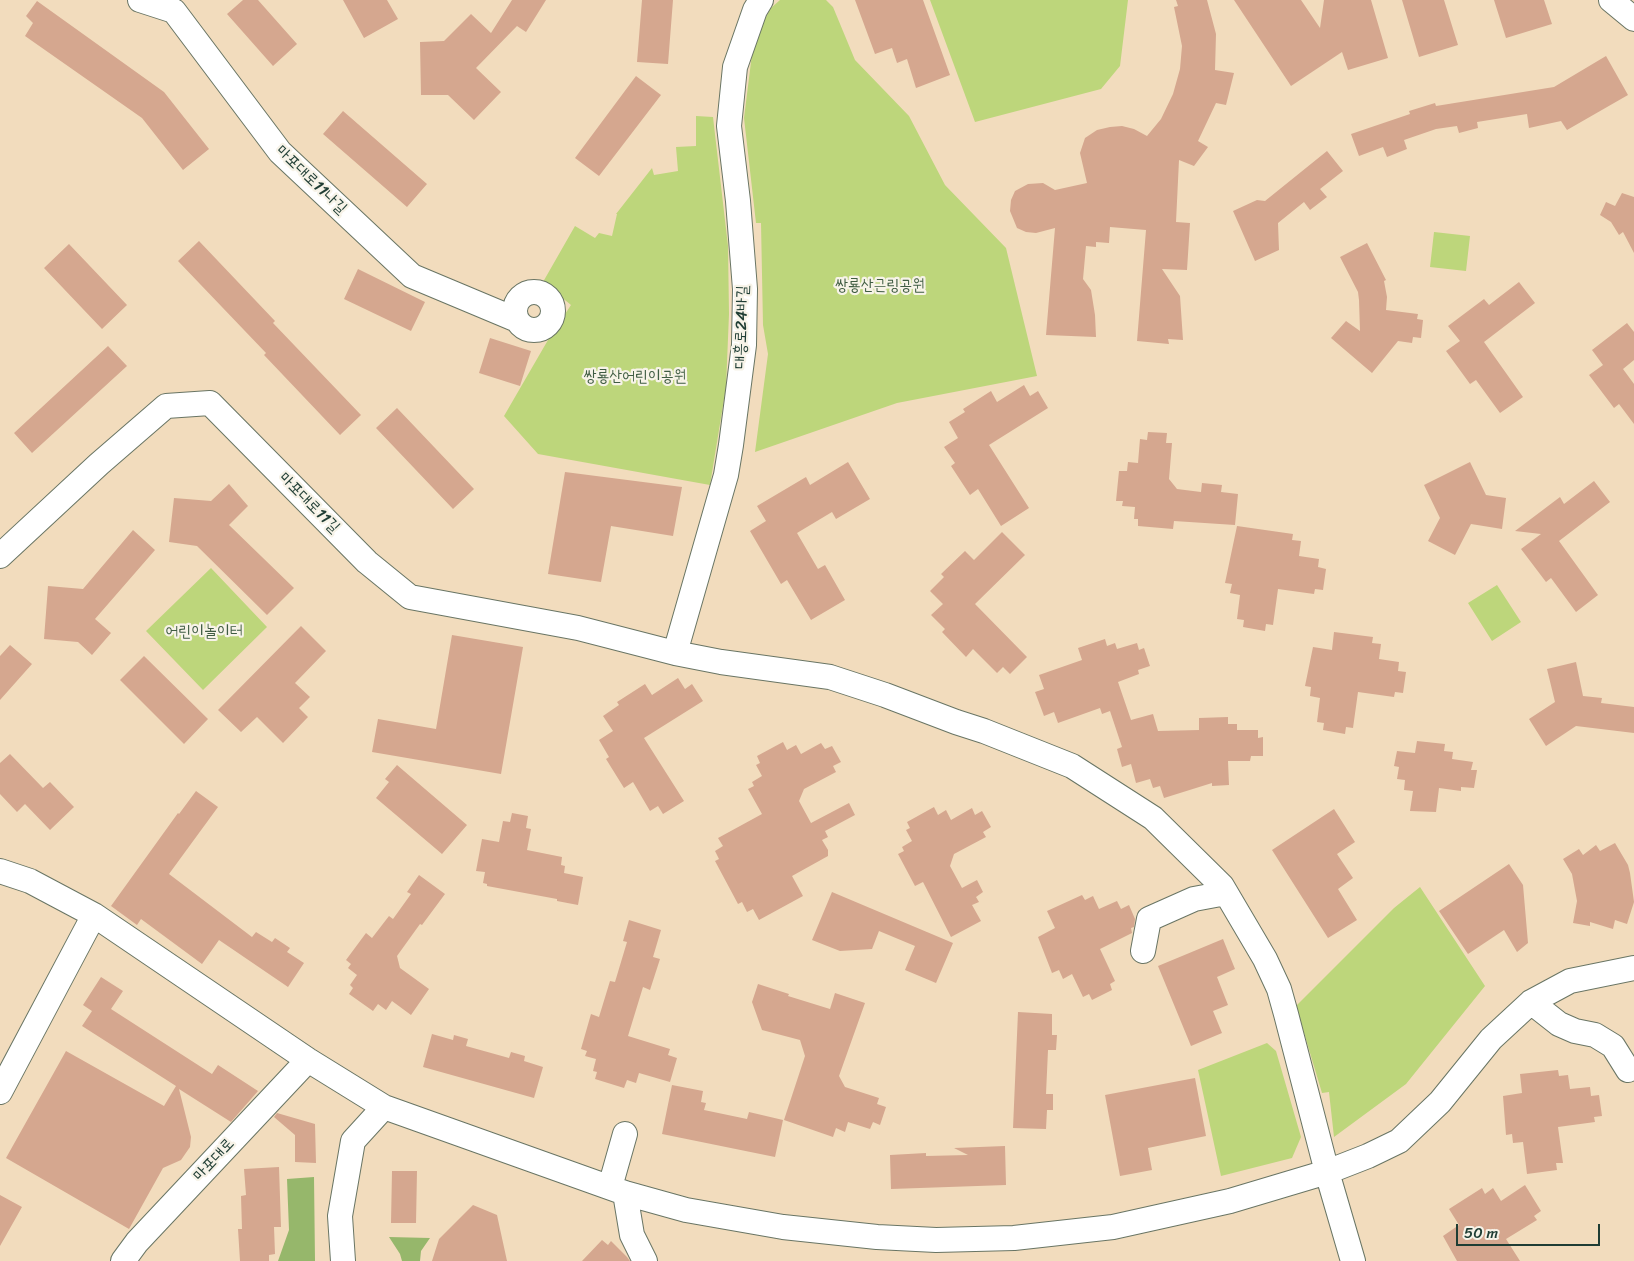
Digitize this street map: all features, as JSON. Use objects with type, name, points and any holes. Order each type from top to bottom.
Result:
[{"type":"street","name":"마포대로11나길","points":[[140,0],[174,12],[280,152],[412,276],[517,320]]},
{"type":"street","name":"대흥로24바길","points":[[675,653],[726,475],[734,428],[744,345],[746,289],[729,126],[735,67],[761,0]]},
{"type":"street","points":[[1611,0],[1634,19]]},
{"type":"street","name":"마포대로11길","points":[[0,556],[99,464],[166,406],[210,403],[368,562],[410,597],[578,628],[675,653],[721,662],[830,677],[992,734],[1072,766],[1153,818],[1222,886],[1265,959],[1278,989],[1326,1172],[1353,1261]]},
{"type":"street","points":[[0,870],[30,881],[94,916],[308,1060],[384,1106],[617,1190],[686,1210],[783,1227],[878,1237],[936,1240],[1023,1237],[1113,1227],[1230,1201],[1326,1172],[1368,1156],[1399,1140],[1440,1102],[1492,1039],[1531,1002],[1570,981],[1634,968]]},
{"type":"street","points":[[1143,951],[1150,919],[1194,898],[1226,892]]},
{"type":"street","points":[[0,1092],[94,916]]},
{"type":"street","points":[[1531,1002],[1559,1024],[1575,1031],[1595,1035],[1613,1046],[1628,1070]]},
{"type":"street","name":"마포대로","points":[[123,1261],[144,1235],[308,1060]]},
{"type":"street","points":[[343,1261],[340,1216],[353,1141],[384,1106]]},
{"type":"street","points":[[626,1134],[617,1190],[632,1235],[645,1261]]},
{"type":"green space","name":"쌍룡산근링공원","points":[[780,0],[826,0],[833,7],[855,60],[909,116],[945,185],[1006,248],[1037,376],[897,403],[755,452],[768,354],[763,325],[761,223],[756,223],[744,118],[754,38],[771,8]]},
{"type":"green space","points":[[930,0],[1128,0],[1120,66],[1101,89],[975,122]]},
{"type":"green space","name":"쌍룡산어린이공원","points":[[696,116],[713,117],[728,246],[729,314],[726,387],[710,485],[538,454],[504,416],[548,340],[571,305],[543,282],[575,226],[595,238],[599,233],[612,236],[616,214],[652,168],[654,175],[678,171],[676,147],[696,146]]},
{"type":"green space","points":[[1434,232],[1470,236],[1466,271],[1430,267]]},
{"type":"green space","name":"어린이놀이터","points":[[211,568],[267,627],[203,690],[146,631]]},
{"type":"green space","points":[[1497,585],[1521,622],[1492,641],[1468,603]]},
{"type":"green space","points":[[1420,887],[1485,986],[1406,1084],[1334,1137],[1329,1092],[1322,1093],[1296,1006],[1394,908]]},
{"type":"green space","points":[[1267,1043],[1276,1051],[1301,1137],[1292,1158],[1221,1176],[1198,1070]]},
{"type":"green space","points":[[314,1177],[315,1261],[278,1261],[289,1230],[287,1179]]},
{"type":"green space","points":[[389,1237],[430,1238],[421,1251],[420,1261],[402,1261],[400,1254]]},
{"type":"building","points":[[243,0],[258,0],[297,44],[273,66],[227,14]]},
{"type":"building","points":[[343,0],[387,0],[398,19],[364,38]]},
{"type":"building","points":[[512,0],[546,0],[526,32],[517,26],[476,68],[501,92],[474,120],[448,95],[421,95],[420,42],[444,41],[471,14],[491,33]]},
{"type":"building","points":[[642,0],[673,0],[668,64],[637,62]]},
{"type":"building","points":[[855,0],[923,0],[950,75],[916,88],[907,59],[897,63],[892,48],[875,54]]},
{"type":"building","points":[[1176,0],[1207,0],[1216,34],[1215,70],[1234,73],[1226,105],[1216,103],[1198,141],[1208,147],[1194,166],[1179,160],[1176,222],[1190,223],[1187,270],[1162,269],[1180,296],[1183,340],[1168,339],[1169,344],[1137,341],[1146,230],[1110,227],[1109,243],[1096,242],[1096,247],[1086,246],[1083,279],[1091,290],[1096,337],[1046,335],[1055,228],[1036,233],[1026,232],[1017,228],[1010,211],[1011,200],[1015,191],[1028,184],[1043,183],[1055,190],[1087,183],[1080,153],[1085,138],[1097,130],[1122,126],[1134,129],[1147,136],[1161,119],[1173,94],[1180,69],[1182,46],[1174,7],[1178,6]]},
{"type":"building","points":[[1234,0],[1301,0],[1320,28],[1324,0],[1371,0],[1388,58],[1348,70],[1342,52],[1291,86]]},
{"type":"building","points":[[1402,0],[1444,0],[1458,45],[1419,57]]},
{"type":"building","points":[[1494,0],[1544,0],[1552,24],[1506,38]]},
{"type":"building","points":[[37,1],[164,92],[209,149],[183,170],[142,118],[25,36],[33,23],[26,16]]},
{"type":"building","points":[[1606,56],[1628,95],[1567,130],[1561,121],[1529,128],[1527,114],[1477,122],[1478,128],[1459,133],[1457,126],[1436,129],[1404,140],[1407,149],[1387,157],[1383,147],[1359,156],[1351,134],[1410,114],[1409,111],[1435,103],[1436,106],[1554,87]]},
{"type":"building","points":[[636,76],[661,95],[599,176],[575,158]]},
{"type":"building","points":[[343,111],[427,184],[407,207],[323,134]]},
{"type":"building","points":[[1327,151],[1343,171],[1320,189],[1327,197],[1310,210],[1304,202],[1278,223],[1279,250],[1255,261],[1233,211],[1257,200],[1265,201]]},
{"type":"building","points":[[1622,193],[1634,197],[1634,253],[1623,232],[1619,235],[1611,222],[1600,215],[1606,202],[1615,206]]},
{"type":"building","points":[[199,241],[275,321],[273,323],[361,415],[340,435],[264,355],[266,353],[178,261]]},
{"type":"building","points":[[1367,243],[1386,280],[1384,281],[1387,297],[1386,310],[1418,314],[1417,319],[1423,320],[1421,338],[1413,337],[1412,343],[1398,341],[1372,373],[1331,338],[1346,321],[1360,331],[1358,292],[1340,257]]},
{"type":"building","points":[[69,244],[127,305],[102,329],[44,268]]},
{"type":"building","points":[[358,269],[425,302],[411,331],[344,299]]},
{"type":"building","points":[[1519,282],[1535,303],[1484,342],[1523,397],[1500,413],[1476,380],[1470,384],[1446,351],[1460,341],[1448,326],[1484,299],[1489,305]]},
{"type":"building","points":[[1627,323],[1634,332],[1634,360],[1623,369],[1634,384],[1634,424],[1619,404],[1614,408],[1589,375],[1603,365],[1592,350]]},
{"type":"building","points":[[490,338],[531,351],[520,386],[479,373]]},
{"type":"building","points":[[108,346],[127,366],[32,453],[14,433]]},
{"type":"building","points":[[1024,385],[1030,396],[1038,391],[1048,408],[989,445],[1029,508],[1001,526],[978,489],[970,495],[951,466],[955,463],[944,447],[958,438],[949,422],[965,412],[963,409],[991,391],[997,402]]},
{"type":"building","points":[[397,408],[474,489],[453,509],[376,428]]},
{"type":"building","points":[[1148,432],[1167,433],[1166,443],[1172,443],[1169,479],[1177,489],[1201,492],[1202,483],[1222,485],[1221,492],[1238,494],[1235,525],[1174,521],[1173,529],[1138,526],[1138,519],[1134,519],[1135,507],[1122,506],[1123,501],[1116,501],[1119,471],[1127,471],[1128,462],[1138,463],[1140,439],[1147,440]]},
{"type":"building","points":[[848,462],[870,499],[836,519],[832,512],[797,533],[818,569],[825,565],[845,600],[811,620],[787,580],[781,584],[750,531],[766,521],[757,506],[806,477],[810,485]]},
{"type":"building","points":[[1470,462],[1486,495],[1506,498],[1502,529],[1471,524],[1455,555],[1428,541],[1440,518],[1424,485]]},
{"type":"building","points":[[565,472],[682,487],[673,536],[611,526],[601,582],[548,574]]},
{"type":"building","points":[[1594,481],[1610,502],[1559,541],[1598,595],[1576,612],[1551,578],[1546,582],[1521,549],[1541,534],[1515,531],[1560,497],[1564,504]]},
{"type":"building","points":[[229,484],[248,506],[229,525],[294,588],[267,615],[197,546],[169,542],[174,498],[211,501]]},
{"type":"building","points":[[1237,526],[1293,534],[1292,540],[1301,541],[1299,556],[1319,559],[1318,567],[1326,569],[1323,590],[1315,589],[1314,594],[1278,589],[1273,625],[1266,624],[1265,631],[1243,627],[1244,620],[1237,619],[1240,595],[1230,593],[1232,584],[1225,583]]},
{"type":"building","points":[[133,530],[155,550],[95,619],[111,633],[92,655],[78,642],[44,639],[48,586],[83,589]]},
{"type":"building","points":[[1002,532],[1025,555],[975,604],[1027,657],[1010,674],[1003,667],[997,673],[973,649],[966,657],[942,632],[945,629],[931,615],[943,604],[930,591],[944,577],[941,574],[965,551],[974,560]]},
{"type":"building","points":[[301,626],[326,651],[295,683],[310,697],[299,708],[308,717],[283,743],[257,717],[241,732],[218,710]]},
{"type":"building","points":[[1334,632],[1373,637],[1372,643],[1381,644],[1379,659],[1399,662],[1398,671],[1406,672],[1403,693],[1395,692],[1394,697],[1358,692],[1353,728],[1346,727],[1345,734],[1323,730],[1324,723],[1317,722],[1320,698],[1310,696],[1311,687],[1305,686],[1313,647],[1332,650]]},
{"type":"building","points":[[452,635],[523,647],[501,774],[372,752],[378,719],[436,729]]},
{"type":"building","points":[[1105,639],[1107,646],[1115,643],[1117,649],[1137,643],[1139,650],[1144,648],[1150,666],[1138,670],[1139,674],[1118,682],[1131,720],[1153,714],[1158,731],[1199,730],[1199,718],[1228,717],[1228,724],[1237,724],[1237,730],[1258,730],[1258,738],[1263,737],[1263,756],[1251,756],[1250,761],[1228,761],[1229,785],[1212,786],[1212,783],[1164,798],[1160,786],[1153,788],[1150,779],[1136,783],[1131,764],[1122,767],[1117,749],[1122,747],[1110,711],[1102,714],[1100,708],[1058,723],[1054,712],[1044,716],[1035,692],[1044,689],[1039,675],[1082,660],[1078,648]]},
{"type":"building","points":[[10,645],[32,664],[0,700],[0,656]]},
{"type":"building","points":[[144,656],[208,719],[184,744],[120,680]]},
{"type":"building","points":[[1576,662],[1583,696],[1602,698],[1601,703],[1634,707],[1634,733],[1576,726],[1546,746],[1529,719],[1555,702],[1547,669]]},
{"type":"building","points":[[678,678],[685,689],[692,684],[703,701],[644,738],[684,801],[663,814],[658,806],[650,811],[633,782],[624,788],[606,759],[609,757],[599,740],[613,731],[603,716],[619,705],[617,702],[645,684],[652,695]]},
{"type":"building","points":[[1417,741],[1445,744],[1444,751],[1453,752],[1452,759],[1473,762],[1471,770],[1477,770],[1474,788],[1461,787],[1461,791],[1439,788],[1436,812],[1410,811],[1413,791],[1404,790],[1405,780],[1397,779],[1399,767],[1394,766],[1397,751],[1415,753]]},
{"type":"building","points":[[783,742],[787,750],[796,745],[801,754],[821,743],[825,749],[832,746],[841,762],[833,766],[836,772],[804,789],[799,801],[811,823],[849,803],[855,815],[825,831],[828,837],[822,840],[828,850],[828,856],[792,876],[803,896],[759,920],[753,909],[747,912],[742,902],[738,904],[715,861],[719,859],[715,851],[723,846],[718,838],[762,814],[748,789],[754,786],[752,782],[762,776],[756,765],[760,763],[757,756]]},
{"type":"building","points":[[10,754],[43,788],[50,782],[74,807],[50,830],[25,804],[17,812],[0,794],[0,763]]},
{"type":"building","points":[[397,765],[467,825],[442,854],[376,798],[389,782],[385,779]]},
{"type":"building","points":[[196,791],[218,807],[169,874],[252,937],[256,932],[272,942],[275,938],[290,948],[287,952],[304,963],[288,987],[219,940],[202,964],[141,919],[137,925],[111,906]]},
{"type":"building","points":[[934,807],[938,815],[946,810],[951,820],[972,808],[975,815],[982,811],[991,827],[983,832],[986,837],[954,854],[950,866],[962,888],[977,880],[983,892],[976,897],[979,902],[972,905],[981,921],[951,937],[923,882],[915,886],[898,854],[904,851],[902,847],[912,841],[906,830],[910,828],[907,822]]},
{"type":"building","points":[[1334,809],[1355,842],[1337,854],[1353,878],[1338,889],[1357,920],[1328,938],[1272,850]]},
{"type":"building","points":[[512,813],[528,816],[526,828],[531,829],[527,850],[562,857],[561,865],[565,866],[564,873],[583,877],[578,905],[557,901],[557,899],[487,886],[487,884],[483,883],[485,872],[476,871],[482,839],[499,842],[503,821],[510,822]]},
{"type":"building","points":[[1615,843],[1628,865],[1630,873],[1634,902],[1627,924],[1615,920],[1613,929],[1590,922],[1590,926],[1573,923],[1577,901],[1572,874],[1563,859],[1579,849],[1583,855],[1596,845],[1600,851]]},
{"type":"building","points":[[1509,864],[1523,885],[1528,943],[1517,952],[1504,930],[1468,954],[1439,911]]},
{"type":"building","points":[[419,875],[445,894],[397,956],[400,968],[429,989],[411,1015],[392,1001],[386,1010],[378,1004],[373,1011],[349,994],[353,988],[350,985],[357,975],[348,968],[351,964],[346,960],[366,933],[372,938],[389,916],[393,919],[411,894],[407,892]]},
{"type":"building","points":[[832,892],[953,943],[936,983],[905,970],[915,946],[879,931],[872,949],[840,951],[812,940]]},
{"type":"building","points":[[1082,895],[1085,900],[1093,896],[1099,909],[1117,901],[1121,909],[1129,905],[1135,919],[1134,927],[1131,928],[1132,933],[1100,949],[1115,981],[1110,984],[1112,990],[1092,1000],[1089,994],[1083,997],[1072,974],[1063,979],[1059,970],[1052,973],[1038,937],[1055,928],[1047,911]]},
{"type":"building","points":[[629,920],[661,930],[653,957],[660,959],[650,990],[643,987],[628,1036],[670,1049],[668,1055],[677,1058],[670,1082],[639,1073],[636,1083],[627,1080],[624,1088],[595,1079],[597,1072],[593,1071],[596,1059],[585,1056],[587,1051],[581,1049],[591,1014],[599,1017],[610,981],[615,982],[627,942],[623,941]]},
{"type":"building","points":[[1223,939],[1235,969],[1217,977],[1228,1005],[1213,1011],[1222,1033],[1191,1046],[1158,966]]},
{"type":"building","points":[[101,977],[123,991],[111,1009],[212,1074],[218,1065],[258,1091],[231,1122],[179,1089],[191,1137],[190,1147],[181,1160],[163,1168],[129,1229],[6,1158],[66,1051],[164,1106],[176,1086],[82,1026],[92,1011],[83,1005]]},
{"type":"building","points":[[758,984],[830,1009],[835,993],[865,1003],[839,1076],[845,1087],[879,1098],[877,1104],[886,1107],[880,1125],[873,1122],[870,1129],[848,1122],[845,1132],[836,1128],[833,1137],[784,1120],[805,1056],[800,1040],[762,1030],[752,1002]]},
{"type":"building","points":[[1018,1012],[1052,1014],[1052,1035],[1057,1035],[1056,1050],[1048,1050],[1046,1094],[1053,1094],[1053,1110],[1047,1110],[1046,1129],[1013,1128]]},
{"type":"building","points":[[432,1034],[453,1040],[454,1035],[468,1039],[466,1046],[509,1058],[511,1052],[525,1056],[524,1061],[543,1067],[534,1098],[423,1067]]},
{"type":"building","points":[[1558,1070],[1559,1076],[1568,1075],[1570,1089],[1590,1087],[1591,1096],[1599,1095],[1602,1116],[1594,1117],[1595,1122],[1558,1127],[1563,1163],[1556,1163],[1557,1170],[1527,1174],[1523,1142],[1513,1143],[1512,1134],[1506,1135],[1503,1096],[1522,1093],[1520,1074]]},
{"type":"building","points":[[1195,1078],[1206,1136],[1148,1148],[1152,1170],[1120,1176],[1105,1095]]},
{"type":"building","points":[[672,1085],[703,1091],[701,1102],[706,1103],[704,1110],[747,1119],[749,1112],[783,1120],[775,1157],[662,1134]]},
{"type":"building","points":[[277,1113],[315,1124],[316,1163],[295,1162],[295,1135],[274,1117]]},
{"type":"building","points":[[1005,1146],[1006,1185],[891,1189],[890,1155],[926,1153],[926,1156],[968,1155],[954,1148]]},
{"type":"building","points":[[279,1167],[281,1227],[274,1227],[275,1254],[269,1255],[269,1261],[240,1261],[238,1229],[242,1229],[241,1196],[246,1195],[244,1169]]},
{"type":"building","points":[[392,1171],[417,1171],[416,1223],[391,1223]]},
{"type":"building","points":[[1525,1185],[1541,1211],[1534,1216],[1537,1220],[1506,1239],[1520,1261],[1457,1261],[1443,1236],[1459,1225],[1449,1209],[1482,1188],[1485,1194],[1493,1188],[1501,1201]]},
{"type":"building","points":[[0,1195],[22,1207],[0,1246]]},
{"type":"building","points":[[473,1205],[497,1215],[507,1261],[432,1261],[439,1239]]},
{"type":"building","points":[[602,1240],[608,1245],[611,1241],[630,1261],[582,1261]]}]
